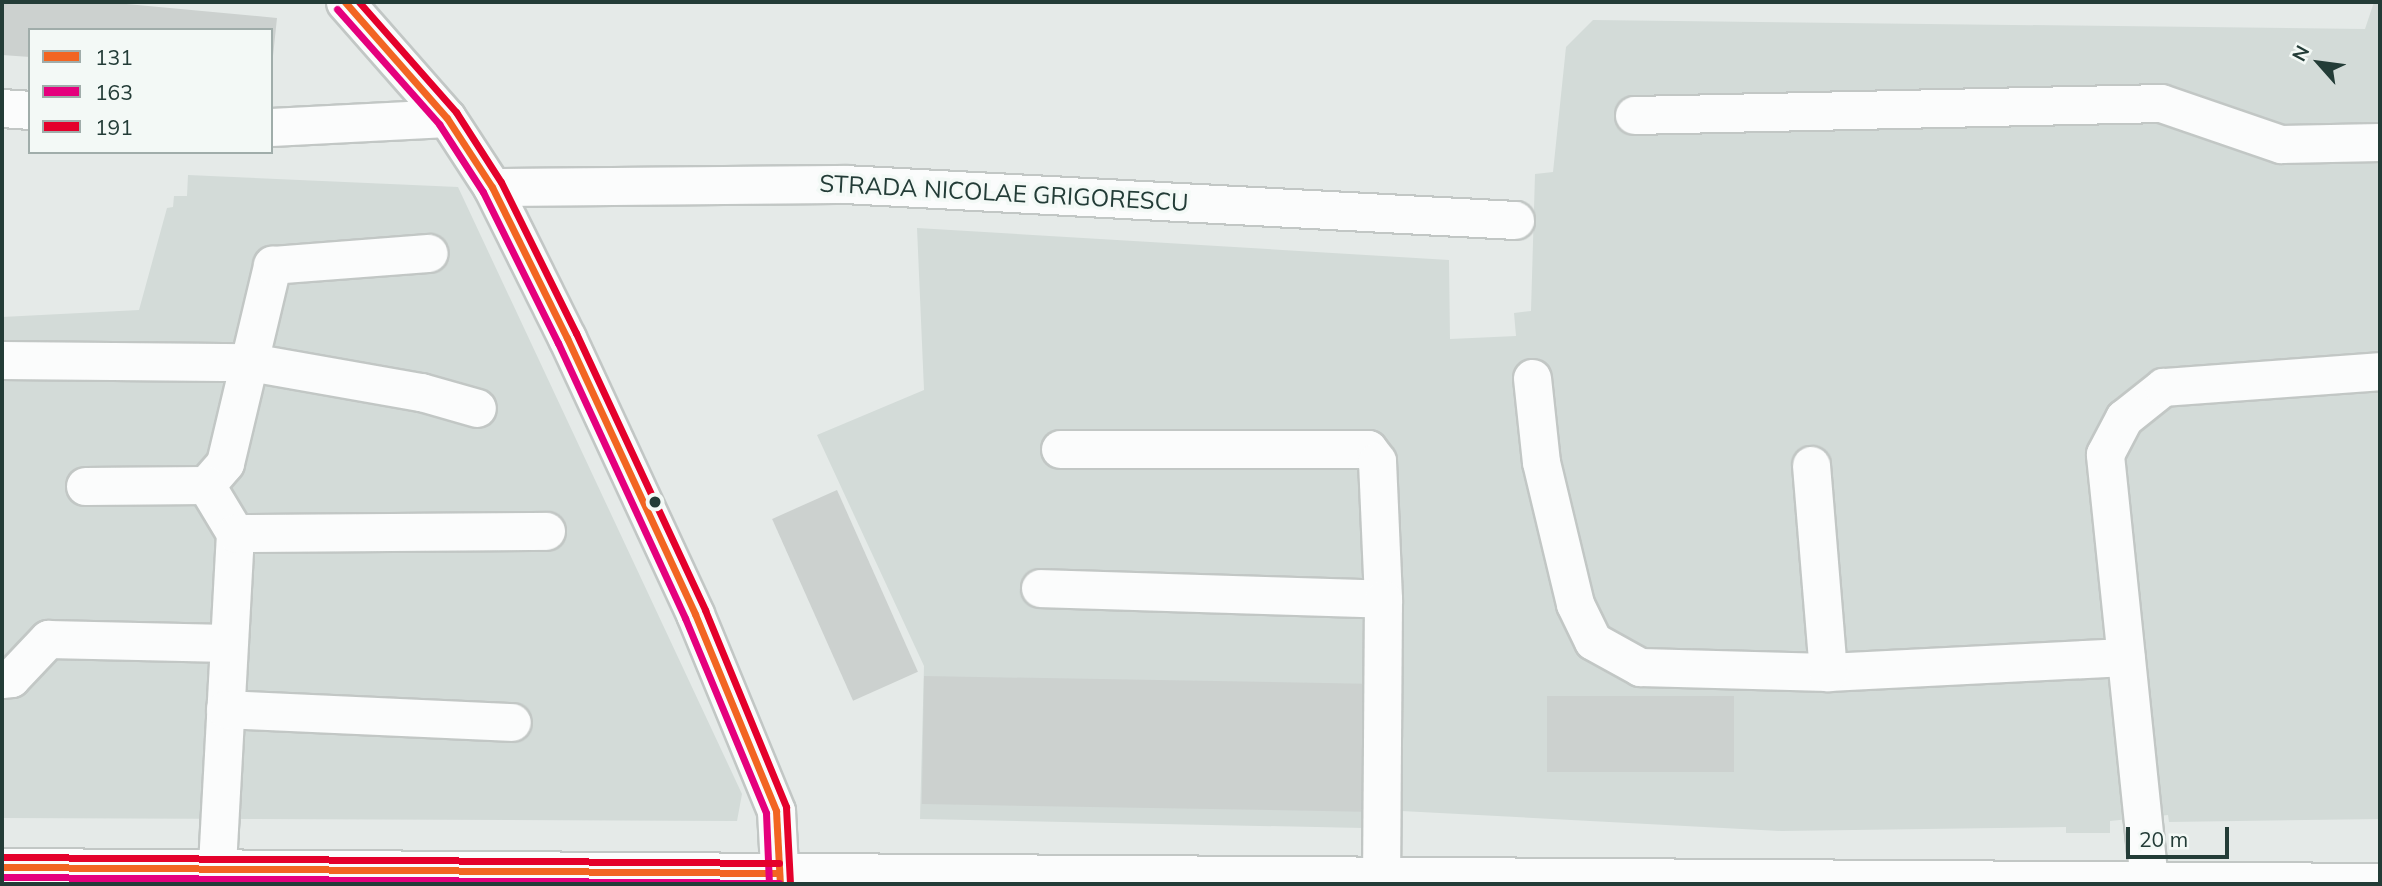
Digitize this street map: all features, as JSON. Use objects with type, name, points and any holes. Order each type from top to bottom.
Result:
[{"type":"street","points":[[345,2],[447,118],[492,187],[695,614],[776,811],[780,879]]},
{"type":"street","points":[[1634,114],[2161,103],[2281,144],[2380,142]]},
{"type":"street","points":[[2,108],[28,110]]},
{"type":"street","points":[[273,127],[447,118]]},
{"type":"street","name":"STRADA NICOLAE GRIGORESCU","points":[[492,187],[844,184],[1515,220]]},
{"type":"street","points":[[85,486],[206,485],[225,463],[272,265],[429,253]]},
{"type":"street","points":[[2,360],[250,362],[421,392],[477,408]]},
{"type":"street","points":[[2149,881],[2105,454],[2124,418],[2163,387],[2380,371]]},
{"type":"street","points":[[1532,377],[1541,462],[1575,604],[1594,641],[1640,667],[1828,672],[2126,657]]},
{"type":"street","points":[[1060,449],[1368,449],[1377,461],[1383,599],[1381,876]]},
{"type":"street","points":[[1811,465],[1828,672]]},
{"type":"street","points":[[206,485],[234,533],[217,867]]},
{"type":"street","points":[[234,533],[547,531]]},
{"type":"street","points":[[1040,588],[1383,599]]},
{"type":"street","points":[[2,679],[11,678],[48,639],[228,643]]},
{"type":"street","points":[[225,709],[512,722]]},
{"type":"street","points":[[2,867],[217,867],[780,879],[1381,876],[2380,882]]},
{"type":"shaded area","points":[[2374,2],[2380,2],[2380,819],[2169,822],[2168,815],[2110,821],[2110,833],[2066,833],[2066,827],[1781,831],[1363,809],[1363,828],[920,819],[924,666],[817,435],[924,390],[917,228],[1449,260],[1450,339],[1516,336],[1514,313],[1531,311],[1535,174],[1553,172],[1566,47],[1593,20],[2365,29]]},
{"type":"shaded area","points":[[188,175],[458,187],[742,794],[737,821],[2,818],[2,317],[139,310],[167,208],[173,207],[174,196],[187,196]]},
{"type":"building","points":[[2,2],[105,2],[277,18],[273,56],[273,28],[28,28],[28,57],[2,55]]},
{"type":"building","points":[[837,490],[918,672],[853,701],[772,519]]},
{"type":"building","points":[[924,676],[1365,684],[1363,812],[922,804]]},
{"type":"building","points":[[1547,696],[1734,696],[1734,772],[1547,772]]},
{"type":"transit line","name":"131","points":[[345,2],[447,118],[492,187],[567,338],[695,614],[776,811],[780,884]]},
{"type":"transit line","name":"191","points":[[359,2],[456,112],[501,182],[576,333],[705,610],[786,807],[790,883]]},
{"type":"transit line","name":"163","points":[[337,9],[439,124],[483,192],[558,343],[685,618],[766,813],[769,884]]},
{"type":"transit line","name":"191","points":[[2,857],[779,863]]},
{"type":"transit line","name":"131","points":[[2,867],[779,873]]},
{"type":"transit line","name":"163","points":[[2,877],[779,883]]}]
